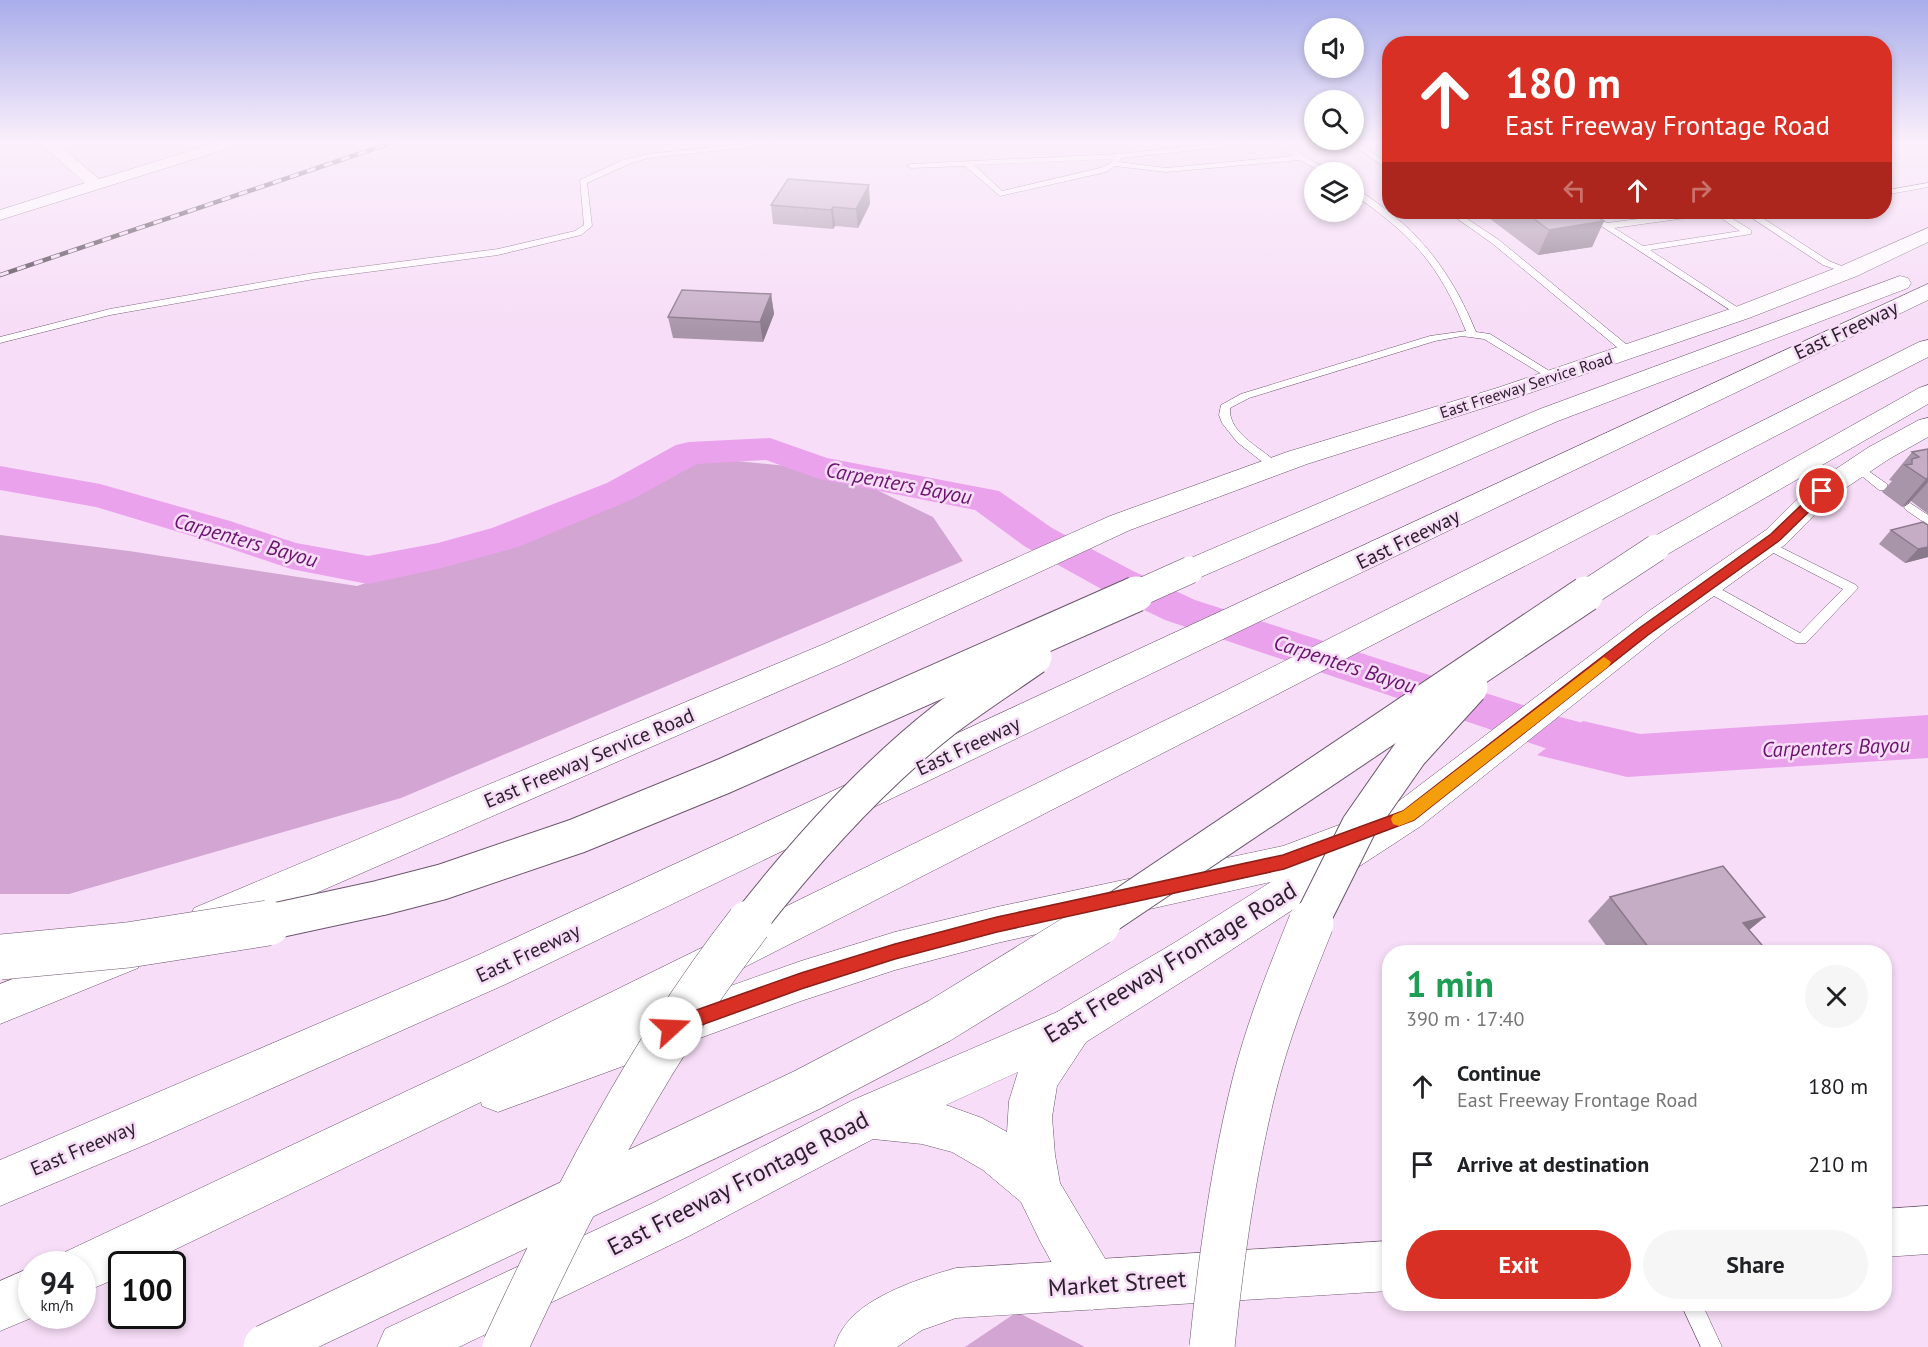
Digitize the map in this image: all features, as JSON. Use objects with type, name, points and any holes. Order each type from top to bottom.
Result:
[{"type":"main road","name":"East Freeway Service Road","points":[[6,1007],[836,653],[1120,523],[1274,466],[1554,377],[1741,313],[1849,271],[1928,234]]},
{"type":"main road","points":[[0,957],[90,949],[219,931],[298,917],[406,891],[504,862],[608,824],[760,760],[1314,516],[1593,398],[1928,273]]},
{"type":"main road","name":"East Freeway","points":[[0,1183],[491,970],[1291,594],[1928,291]]},
{"type":"main road","points":[[96,1263],[347,1144],[1233,702],[1928,348]]},
{"type":"main road","points":[[266,1347],[655,1164],[807,1090],[939,1021],[1090,928],[1656,548],[1928,393]]},
{"type":"main road","name":"East Freeway Frontage Road","points":[[403,1347],[444,1335],[869,1116],[1072,1027],[1198,950],[1408,815],[1461,776],[1593,670],[1766,544],[1822,491],[1857,467],[1928,426]]},
{"type":"main road","points":[[504,1347],[584,1180],[661,1047],[702,986],[763,905],[810,849],[864,791],[897,761],[999,680],[1069,636],[1190,570]]},
{"type":"main road","points":[[1212,1347],[1223,1238],[1248,1102],[1263,1048],[1297,954],[1326,890],[1366,817],[1419,742],[1486,671],[1568,605]]},
{"type":"main road","points":[[347,1144],[801,981],[895,951],[997,925],[1284,862],[1408,815]]},
{"type":"main road","points":[[1072,1027],[1049,1052],[1038,1075],[1029,1108],[1030,1140],[1037,1185],[1092,1284]]},
{"type":"main road","points":[[869,1116],[915,1119],[967,1135],[994,1150],[1037,1185]]},
{"type":"main road","points":[[1892,1232],[1928,1230]]},
{"type":"main road","name":"Market Street","points":[[860,1347],[889,1322],[915,1305],[956,1293],[1382,1266]]},
{"type":"main road","points":[[0,1306],[18,1298]]},
{"type":"street","points":[[0,215],[30,206]]},
{"type":"lane","points":[[0,340],[110,312],[314,276],[498,252],[578,233],[588,226],[586,206]]},
{"type":"lane","points":[[1390,219],[1426,247],[1451,283],[1471,332]]},
{"type":"lane","points":[[1462,219],[1496,242],[1628,351]]},
{"type":"lane","points":[[1596,219],[1741,313]]},
{"type":"lane","points":[[1607,226],[1657,219]]},
{"type":"lane","points":[[1642,249],[1748,232],[1727,219]]},
{"type":"lane","points":[[1759,219],[1826,262],[1849,271]]},
{"type":"lane","points":[[1274,466],[1230,428],[1224,419],[1225,407],[1245,396],[1433,339],[1471,332],[1487,336],[1554,377]]},
{"type":"lane","points":[[1857,467],[1883,487]]},
{"type":"lane","points":[[1910,507],[1928,521]]},
{"type":"lane","points":[[1706,586],[1801,640],[1852,588],[1766,544]]},
{"type":"lane","points":[[1695,1311],[1713,1347]]},
{"type":"shaded area","points":[[697,457],[837,471],[933,517],[963,561],[401,798],[69,894],[0,894],[0,535],[129,551],[357,586],[607,504]]},
{"type":"shaded area","points":[[1017,1312],[1085,1347],[965,1347]]},
{"type":"water","points":[[1928,715],[1928,758],[1627,777],[1537,755],[1583,721],[1640,734]]},
{"type":"building","points":[[781,206],[858,206],[856,209],[833,207],[831,210]]},
{"type":"building","points":[[1534,219],[1601,219],[1604,221],[1549,230]]},
{"type":"building","points":[[682,290],[771,294],[760,322],[668,317]]},
{"type":"building","points":[[1928,449],[1928,478],[1926,479],[1905,465],[1912,464],[1912,459],[1919,457],[1912,452]]},
{"type":"building","points":[[1923,522],[1928,525],[1928,547],[1918,549],[1891,530]]},
{"type":"building","points":[[1723,866],[1765,917],[1743,923],[1762,945],[1647,945],[1610,897]]},
{"type":"waterway","name":"Carpenters Bayou","points":[[0,478],[100,496],[216,530],[291,556],[368,570],[438,556],[504,538],[620,491],[689,453],[770,449],[819,468],[986,500],[1038,537],[1119,581],[1180,610],[1560,735],[1621,750]]},
{"type":"railway","points":[[0,275],[205,206]]},
{"type":"slow traffic","points":[[1399,819],[1408,815],[1461,776],[1604,662]]},
{"type":"route","points":[[671,1028],[801,981],[895,951],[997,925],[1284,862],[1408,815],[1643,632],[1776,537],[1822,491]]}]
